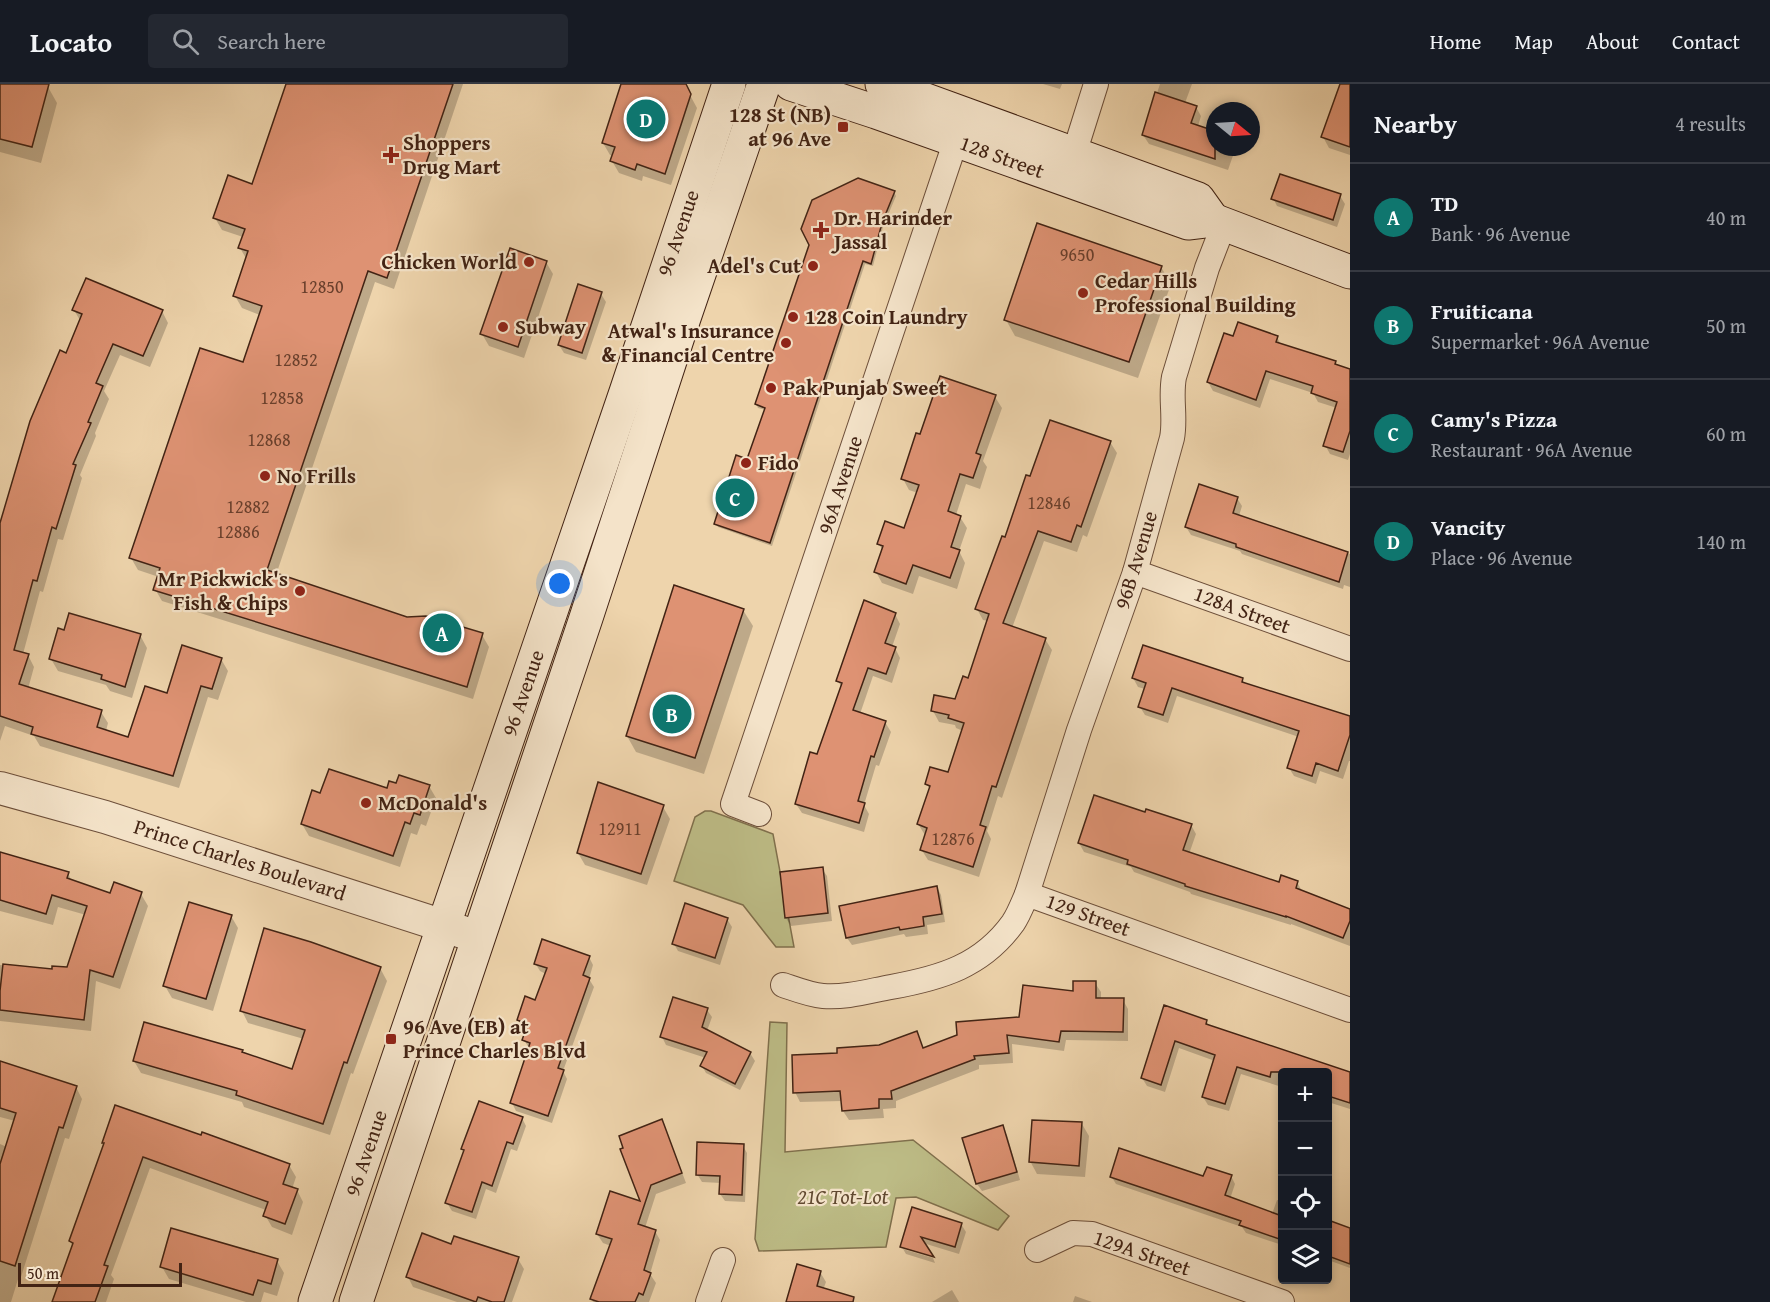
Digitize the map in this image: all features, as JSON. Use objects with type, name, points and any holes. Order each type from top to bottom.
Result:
[{"type":"main road","name":"96 Avenue","points":[[315,1302],[729,84]]},
{"type":"main road","name":"96 Avenue","points":[[356,1302],[764,84]]},
{"type":"main road","name":"128 Street","points":[[792,84],[1188,223],[1219,222],[1350,272]]},
{"type":"main road","name":"128 Street","points":[[882,84],[1198,199],[1219,222]]},
{"type":"main road","points":[[609,441],[618,515]]},
{"type":"main road","points":[[568,561],[586,618]]},
{"type":"street","points":[[1074,154],[1096,84]]},
{"type":"street","name":"96A Avenue","points":[[759,814],[734,804],[956,140]]},
{"type":"street","name":"96B Avenue","points":[[1027,894],[1079,730],[1135,572],[1172,438],[1174,416],[1171,390],[1174,377],[1219,222]]},
{"type":"street","name":"128A Street","points":[[1135,572],[1350,649]]},
{"type":"street","name":"Prince Charles Boulevard","points":[[0,788],[105,817],[478,937]]},
{"type":"street","name":"129 Street","points":[[783,985],[821,996],[848,995],[922,981],[954,972],[978,958],[998,942],[1014,921],[1027,894],[1350,1010]]},
{"type":"street","name":"129A Street","points":[[1037,1250],[1072,1233],[1092,1234],[1282,1302]]},
{"type":"street","points":[[708,1302],[723,1260]]},
{"type":"green space","points":[[705,811],[711,811],[773,834],[794,947],[776,947],[743,905],[674,881],[695,817]]},
{"type":"green space","name":"21C Tot-Lot","points":[[770,1022],[787,1023],[785,1152],[913,1140],[1009,1216],[998,1230],[916,1197],[896,1198],[886,1247],[759,1251],[755,1239]]},
{"type":"building","points":[[0,84],[49,84],[32,147],[0,139]]},
{"type":"building","points":[[286,84],[453,84],[387,278],[368,271],[267,570],[407,617],[426,616],[483,633],[467,687],[153,590],[160,568],[129,558],[200,348],[243,362],[262,306],[233,296],[248,251],[238,248],[245,229],[213,218],[228,175],[252,184]]},
{"type":"building","points":[[621,84],[686,84],[691,94],[665,174],[637,164],[635,170],[610,161],[615,147],[602,143]]},
{"type":"building","points":[[1340,84],[1350,84],[1350,147],[1321,137]]},
{"type":"building","points":[[1155,92],[1197,106],[1191,123],[1206,128],[1206,156],[1215,156],[1215,159],[1142,135]]},
{"type":"building","points":[[1280,174],[1341,194],[1333,220],[1271,199]]},
{"type":"building","points":[[858,178],[895,191],[882,223],[871,264],[863,261],[770,543],[714,524],[736,455],[747,459],[765,408],[755,404],[809,245],[801,229],[812,200]]},
{"type":"building","name":"Cedar Hills Professional Building","points":[[1037,223],[1162,266],[1129,362],[1004,320]]},
{"type":"building","points":[[510,248],[547,261],[518,347],[480,334]]},
{"type":"building","points":[[86,278],[163,310],[143,356],[113,344],[96,383],[103,386],[88,422],[91,423],[73,464],[76,465],[56,529],[52,527],[37,581],[33,580],[14,650],[29,654],[19,684],[102,710],[97,727],[128,737],[145,686],[167,693],[182,645],[222,658],[212,689],[201,686],[173,776],[31,734],[33,727],[0,716],[0,523],[30,421],[60,350],[66,353],[82,314],[72,310]]},
{"type":"building","points":[[578,284],[602,292],[582,353],[558,345]]},
{"type":"building","points":[[1238,322],[1278,336],[1276,342],[1336,361],[1335,364],[1350,369],[1350,431],[1343,452],[1323,446],[1337,402],[1311,393],[1313,386],[1266,371],[1256,400],[1207,382],[1224,333],[1233,336]]},
{"type":"building","points":[[940,376],[996,395],[976,453],[981,455],[973,478],[960,474],[948,511],[961,516],[951,547],[960,550],[950,578],[913,565],[906,584],[874,572],[883,546],[877,544],[885,521],[904,528],[919,485],[901,479],[916,433],[920,434]]},
{"type":"building","points":[[1050,420],[1111,441],[1081,527],[1077,525],[1071,542],[1038,531],[1003,623],[1046,638],[996,787],[992,786],[980,825],[986,827],[973,867],[920,850],[927,828],[917,824],[930,786],[925,784],[930,767],[948,772],[964,723],[948,718],[949,715],[931,711],[934,695],[955,699],[963,676],[968,678],[989,614],[975,609],[1002,536],[1005,537],[1026,475],[1030,476]]},
{"type":"building","points":[[1199,484],[1238,497],[1233,513],[1348,552],[1339,582],[1185,527]]},
{"type":"building","points":[[674,585],[744,609],[695,758],[626,736]]},
{"type":"building","points":[[864,600],[896,613],[885,643],[896,647],[886,674],[868,668],[853,710],[886,721],[874,757],[871,756],[858,801],[865,803],[859,823],[795,804],[810,752],[817,754],[842,683],[836,681]]},
{"type":"building","points":[[69,613],[141,634],[125,687],[101,679],[102,675],[49,659],[58,628],[64,630]]},
{"type":"building","points":[[1143,645],[1243,678],[1242,682],[1350,716],[1350,735],[1338,771],[1316,763],[1312,776],[1287,768],[1299,731],[1172,688],[1163,715],[1138,707],[1146,683],[1132,678]]},
{"type":"building","name":"McDonald's","points":[[329,769],[387,788],[389,781],[396,783],[399,775],[430,785],[420,815],[414,813],[410,824],[405,822],[393,856],[301,824],[312,790],[320,793]]},
{"type":"building","points":[[598,782],[664,805],[641,874],[577,853]]},
{"type":"building","points":[[1094,795],[1145,812],[1146,809],[1192,824],[1183,850],[1279,882],[1281,875],[1298,881],[1296,888],[1350,909],[1350,921],[1343,938],[1286,916],[1185,886],[1185,884],[1127,864],[1128,860],[1078,843]]},
{"type":"building","points":[[0,852],[69,872],[67,878],[110,893],[114,882],[142,892],[113,977],[90,970],[84,1020],[0,1010],[3,964],[52,969],[52,966],[67,967],[87,906],[52,895],[46,914],[0,900]]},
{"type":"building","points":[[823,867],[828,913],[785,918],[780,872]]},
{"type":"building","points":[[937,886],[942,914],[923,917],[924,926],[900,930],[899,927],[846,938],[839,906]]},
{"type":"building","points":[[189,902],[232,915],[206,999],[163,986]]},
{"type":"building","points":[[685,903],[728,918],[715,958],[672,944]]},
{"type":"building","points":[[264,928],[381,967],[323,1124],[236,1095],[237,1091],[133,1061],[144,1022],[243,1050],[242,1052],[292,1069],[305,1030],[240,1011]]},
{"type":"building","points":[[542,939],[590,956],[583,975],[590,978],[558,1068],[564,1070],[548,1116],[510,1103],[530,1043],[522,1040],[528,1024],[517,1020],[525,996],[535,1000],[547,968],[534,964]]},
{"type":"building","points":[[1073,981],[1096,981],[1096,998],[1124,998],[1123,1032],[1061,1031],[1059,1042],[1007,1035],[1009,1053],[974,1056],[975,1059],[891,1091],[892,1099],[879,1099],[879,1108],[842,1111],[840,1091],[793,1093],[792,1055],[837,1053],[837,1048],[879,1045],[917,1031],[923,1048],[957,1035],[956,1022],[1019,1017],[1023,985],[1073,991]]},
{"type":"building","points":[[673,997],[708,1008],[702,1027],[751,1052],[735,1084],[700,1066],[707,1052],[660,1037]]},
{"type":"building","points":[[1164,1005],[1207,1020],[1206,1024],[1350,1072],[1350,1103],[1332,1097],[1332,1068],[1278,1068],[1278,1072],[1271,1072],[1270,1077],[1237,1067],[1225,1104],[1202,1097],[1215,1055],[1175,1041],[1161,1085],[1141,1078]]},
{"type":"building","points":[[0,1061],[77,1086],[63,1128],[59,1127],[15,1266],[0,1261],[0,1164],[16,1113],[0,1108]]},
{"type":"building","points":[[479,1101],[523,1117],[513,1144],[507,1142],[492,1186],[482,1182],[472,1212],[445,1203],[464,1150],[461,1149]]},
{"type":"building","points":[[115,1105],[201,1135],[202,1132],[290,1164],[283,1184],[298,1189],[285,1224],[263,1216],[268,1202],[143,1157],[104,1265],[108,1266],[95,1302],[52,1302],[73,1243],[69,1241]]},
{"type":"building","points":[[662,1119],[682,1173],[651,1185],[638,1224],[656,1230],[644,1270],[651,1273],[643,1295],[639,1293],[635,1302],[599,1302],[590,1299],[612,1239],[596,1234],[610,1191],[640,1201],[620,1149],[623,1148],[619,1136]]},
{"type":"building","points":[[1032,1120],[1082,1122],[1079,1166],[1029,1162]]},
{"type":"building","points":[[1003,1125],[1017,1172],[976,1184],[962,1138]]},
{"type":"building","points":[[697,1142],[744,1144],[742,1195],[719,1194],[720,1176],[696,1175]]},
{"type":"building","points":[[1119,1148],[1203,1176],[1207,1167],[1232,1175],[1225,1195],[1278,1215],[1278,1239],[1239,1225],[1241,1221],[1110,1177]]},
{"type":"building","points":[[912,1207],[962,1223],[955,1247],[921,1237],[934,1257],[900,1247]]},
{"type":"building","points":[[1332,1221],[1350,1228],[1350,1264],[1332,1257]]},
{"type":"building","points":[[171,1228],[278,1259],[271,1284],[258,1280],[253,1295],[160,1267]]},
{"type":"building","points":[[422,1233],[451,1244],[454,1236],[519,1257],[504,1302],[492,1302],[478,1297],[476,1302],[406,1277]]},
{"type":"building","points":[[797,1264],[821,1271],[817,1286],[854,1297],[853,1302],[786,1302]]},
{"type":"place","name":"Vancity","points":[[646,119]]},
{"type":"place","name":"128 St (NB) at 96 Ave","points":[[843,127]]},
{"type":"place","name":"Shoppers Drug Mart","points":[[391,155]]},
{"type":"place","name":"Dr. Harinder Jassal","points":[[821,230]]},
{"type":"place","name":"Chicken World","points":[[529,262]]},
{"type":"place","name":"Adel's Cut","points":[[813,266]]},
{"type":"place","name":"Cedar Hills Professional Building","points":[[1083,293]]},
{"type":"place","name":"128 Coin Laundry","points":[[793,317]]},
{"type":"place","name":"Subway","points":[[503,327]]},
{"type":"place","name":"Atwal's Insurance & Financial Centre","points":[[786,343]]},
{"type":"place","name":"Pak Punjab Sweet","points":[[771,388]]},
{"type":"place","name":"Fido","points":[[746,463]]},
{"type":"place","name":"No Frills","points":[[265,476]]},
{"type":"place","name":"Camy's Pizza","points":[[735,498]]},
{"type":"place","name":"Mr Pickwick's Fish & Chips","points":[[300,591]]},
{"type":"place","name":"TD","points":[[442,633]]},
{"type":"place","name":"Fruiticana","points":[[672,714]]},
{"type":"place","name":"McDonald's","points":[[366,803]]},
{"type":"place","name":"96 Ave (EB) at Prince Charles Blvd","points":[[391,1039]]}]
